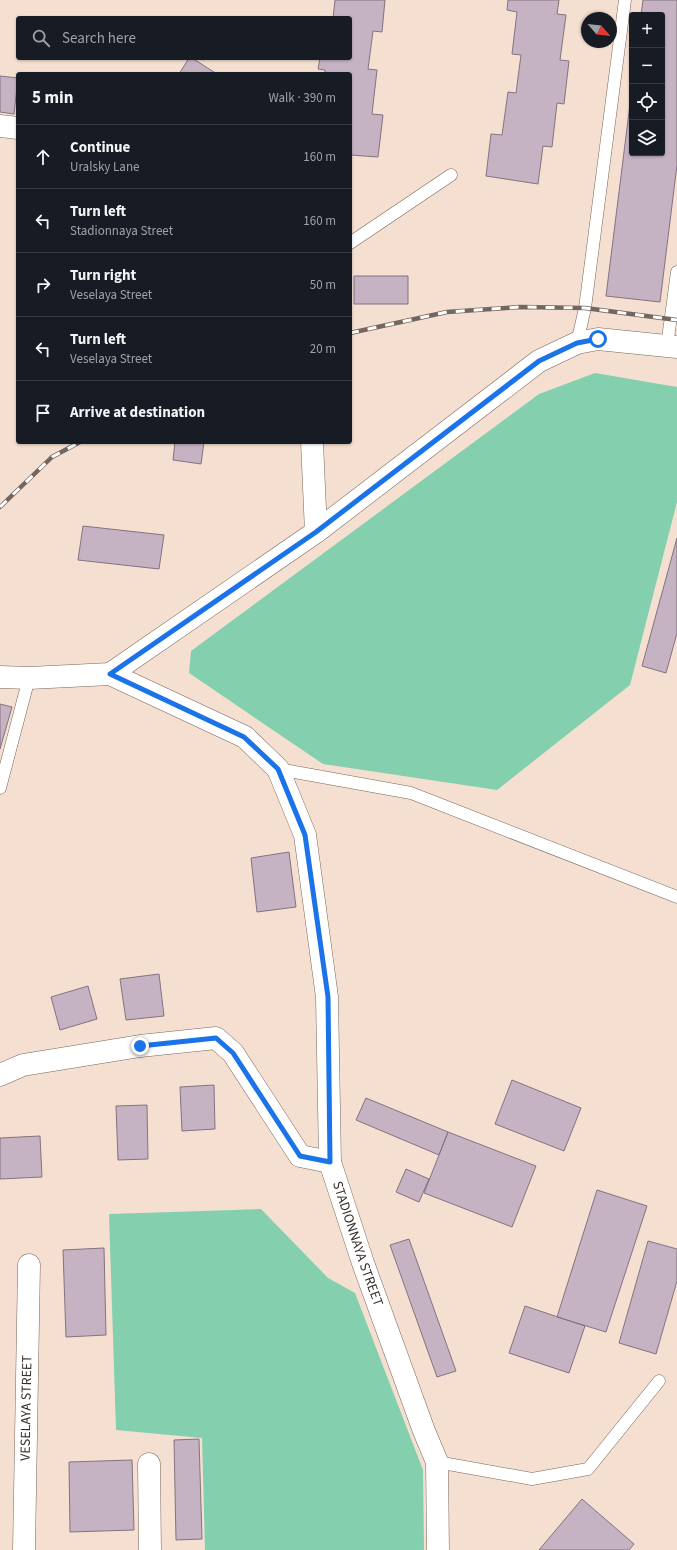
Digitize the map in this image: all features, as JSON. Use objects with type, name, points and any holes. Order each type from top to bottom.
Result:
[{"type":"street","points":[[0,126],[16,128]]},
{"type":"street","points":[[0,677],[29,678],[110,674],[316,532],[539,361],[577,343],[598,339],[672,347]]},
{"type":"street","points":[[312,444],[316,532]]},
{"type":"street","name":"STADIONNAYA STREET","points":[[110,674],[244,737],[278,769],[305,835],[328,997],[330,1162],[363,1263],[424,1431],[437,1462],[438,1550]]},
{"type":"street","points":[[0,1075],[23,1065],[140,1046],[216,1038],[233,1053],[300,1156],[330,1162]]},
{"type":"street","name":"VESELAYA STREET","points":[[24,1550],[29,1265]]},
{"type":"street","points":[[148,1464],[150,1550]]},
{"type":"lane","points":[[577,343],[584,308],[625,0]]},
{"type":"lane","points":[[352,242],[451,175]]},
{"type":"lane","points":[[672,347],[677,272]]},
{"type":"lane","points":[[0,788],[29,678]]},
{"type":"lane","points":[[278,769],[411,793],[677,897]]},
{"type":"lane","points":[[437,1462],[532,1479],[588,1469],[659,1381]]},
{"type":"green space","points":[[595,373],[677,387],[677,502],[630,685],[497,790],[323,764],[189,673],[191,651],[539,394]]},
{"type":"green space","points":[[261,1209],[328,1278],[355,1293],[423,1470],[424,1550],[205,1550],[202,1438],[116,1430],[109,1214]]},
{"type":"building","points":[[335,0],[385,0],[382,32],[373,31],[368,69],[377,70],[372,114],[383,115],[378,157],[352,155],[352,72],[325,72],[325,70],[318,69],[320,60],[352,60],[352,16],[333,16]]},
{"type":"building","points":[[508,0],[559,0],[557,14],[566,15],[560,60],[569,61],[564,104],[557,103],[552,147],[543,146],[538,184],[486,176],[491,134],[502,135],[508,92],[516,93],[521,55],[512,54],[517,12],[507,10]]},
{"type":"building","points":[[643,0],[677,0],[677,165],[660,302],[606,296],[629,112],[629,156],[665,156],[665,12],[641,12]]},
{"type":"building","points":[[188,60],[195,60],[214,72],[180,72]]},
{"type":"building","points":[[0,76],[16,78],[14,114],[0,112]]},
{"type":"building","points":[[354,276],[408,276],[408,304],[354,304]]},
{"type":"building","points":[[175,444],[204,444],[201,464],[173,460]]},
{"type":"building","points":[[83,526],[164,535],[159,569],[78,560]]},
{"type":"building","points":[[677,538],[677,633],[666,673],[642,666]]},
{"type":"building","points":[[0,704],[12,707],[0,749]]},
{"type":"building","points":[[289,852],[296,907],[257,912],[251,858]]},
{"type":"building","points":[[159,974],[164,1016],[126,1020],[120,979]]},
{"type":"building","points":[[88,986],[97,1019],[60,1030],[51,997]]},
{"type":"building","points":[[512,1080],[581,1108],[564,1151],[495,1124]]},
{"type":"building","points":[[214,1085],[215,1129],[182,1131],[180,1087]]},
{"type":"building","points":[[366,1098],[448,1132],[439,1155],[356,1120]]},
{"type":"building","points":[[147,1105],[148,1159],[118,1160],[116,1106]]},
{"type":"building","points":[[448,1132],[536,1166],[512,1227],[424,1193]]},
{"type":"building","points":[[40,1136],[42,1177],[0,1179],[0,1138]]},
{"type":"building","points":[[406,1169],[429,1179],[419,1202],[396,1192]]},
{"type":"building","points":[[597,1190],[647,1206],[606,1332],[557,1317]]},
{"type":"building","points":[[409,1239],[456,1371],[437,1377],[390,1245]]},
{"type":"building","points":[[648,1241],[677,1249],[677,1281],[656,1354],[619,1343]]},
{"type":"building","points":[[104,1248],[106,1335],[66,1337],[63,1250]]},
{"type":"building","points":[[525,1306],[585,1326],[569,1373],[509,1353]]},
{"type":"building","points":[[199,1439],[202,1539],[176,1540],[174,1440]]},
{"type":"building","points":[[132,1460],[134,1530],[70,1532],[69,1462]]},
{"type":"building","points":[[582,1499],[634,1544],[629,1550],[539,1550]]},
{"type":"railway","points":[[352,333],[447,312],[520,307],[585,308],[677,320]]},
{"type":"railway","points":[[0,507],[52,457],[76,444]]},
{"type":"route","points":[[140,1046],[216,1038],[233,1053],[300,1156],[330,1162],[328,997],[305,835],[278,769],[244,737],[110,674],[316,532],[539,361],[577,343],[598,339]]}]
